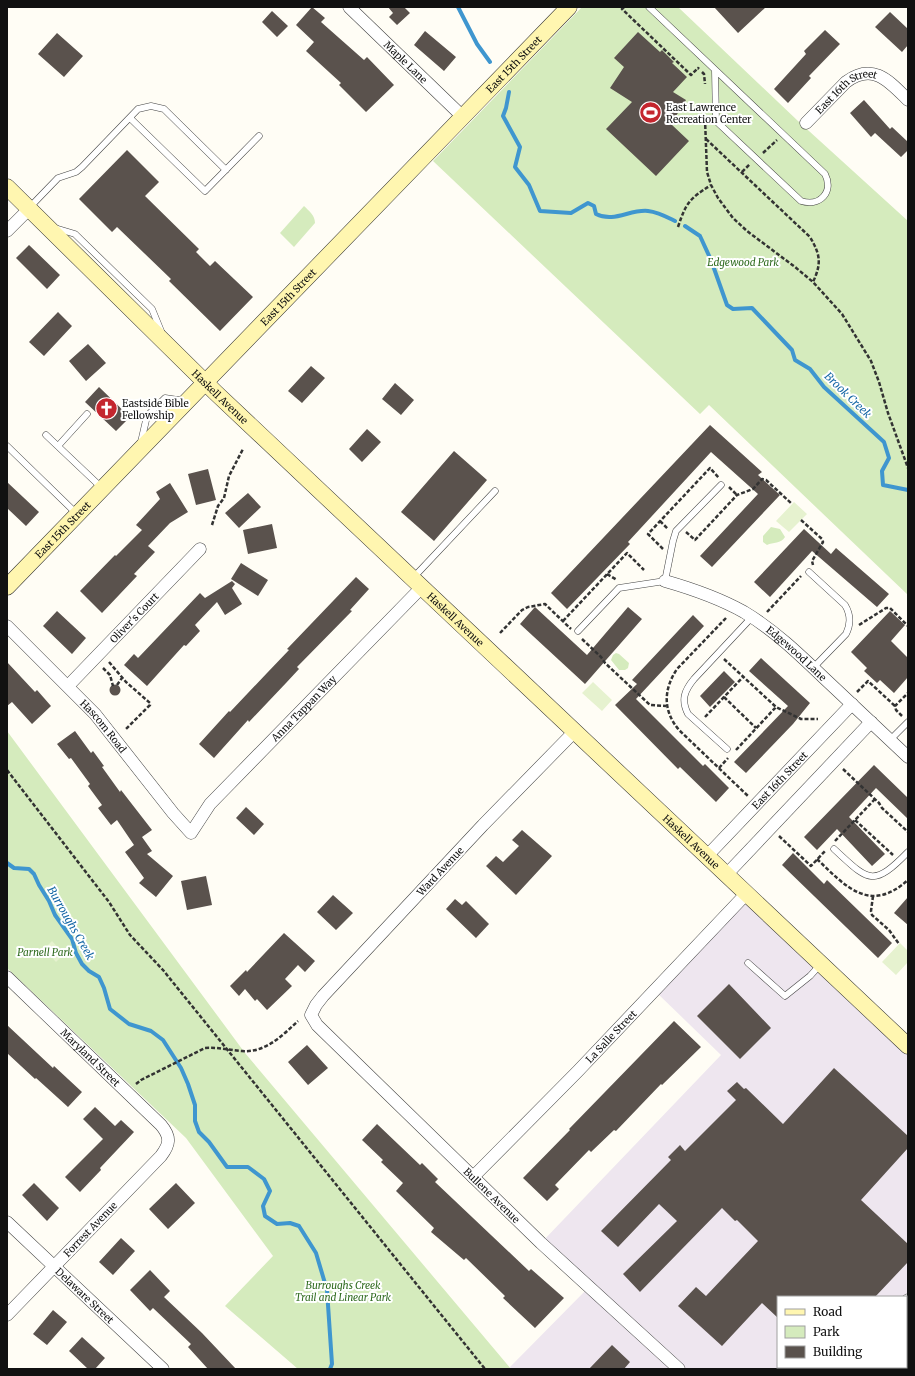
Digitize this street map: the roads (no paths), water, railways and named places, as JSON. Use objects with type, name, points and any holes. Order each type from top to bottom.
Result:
[{"type":"main road","name":"East 15th Street","points":[[7,587],[570,7]]},
{"type":"main road","name":"Haskell Avenue","points":[[7,187],[205,382],[908,1046]]},
{"type":"street","name":"Maple Lane","points":[[349,7],[462,118]]},
{"type":"street","name":"East 16th Street","points":[[806,123],[846,82],[854,76],[870,73],[881,76],[908,100]]},
{"type":"street","points":[[7,231],[29,208]]},
{"type":"street","name":"Oliver's Court","points":[[68,686],[200,549]]},
{"type":"street","name":"Edgewood Lane","points":[[666,581],[698,590],[719,599],[752,618],[787,643],[908,757]]},
{"type":"street","name":"Anna Tappan Way","points":[[191,833],[210,804],[417,582]]},
{"type":"street","name":"Hascom Road","points":[[7,626],[96,714],[173,813],[191,833]]},
{"type":"street","name":"East 16th Street","points":[[707,856],[852,704]]},
{"type":"street","points":[[727,874],[871,722]]},
{"type":"street","name":"Ward Avenue","points":[[311,1015],[323,996],[483,825],[575,731]]},
{"type":"street","name":"La Salle Street","points":[[473,1177],[578,1071],[747,893]]},
{"type":"street","name":"Maryland Street","points":[[7,977],[162,1124],[167,1132],[168,1140]]},
{"type":"street","name":"Bullene Avenue","points":[[311,1015],[317,1025],[541,1243],[679,1369]]},
{"type":"street","name":"Forrest Avenue","points":[[7,1315],[161,1156],[167,1148],[168,1140]]},
{"type":"street","name":"Delaware Street","points":[[7,1222],[163,1369]]},
{"type":"lane","points":[[649,7],[825,174],[828,181],[828,189],[823,198],[808,204],[801,201],[716,121],[715,70]]},
{"type":"lane","points":[[29,208],[58,178],[76,172],[82,167],[138,109],[151,106],[164,109],[226,170]]},
{"type":"lane","points":[[130,118],[205,191],[259,136]]},
{"type":"lane","points":[[58,446],[87,414]]},
{"type":"lane","points":[[46,435],[102,488]]},
{"type":"lane","points":[[7,446],[77,514]]},
{"type":"lane","points":[[577,633],[618,588],[666,581],[676,531],[723,483]]},
{"type":"lane","points":[[417,582],[495,491]]},
{"type":"lane","points":[[808,570],[845,605],[849,612],[850,620],[849,628],[846,634],[813,668]]},
{"type":"lane","points":[[727,749],[688,714],[684,706],[684,697],[690,683],[752,618]]},
{"type":"lane","points":[[890,740],[908,722]]},
{"type":"lane","points":[[832,846],[859,873],[868,876],[878,876],[889,871],[908,852]]},
{"type":"lane","points":[[748,963],[784,996],[810,976],[821,964]]},
{"type":"waterway","name":"Brook Creek","points":[[458,7],[477,44],[490,62]]},
{"type":"waterway","name":"Brook Creek","points":[[509,92],[503,116],[520,147],[515,167],[529,185],[540,211],[571,213],[588,203],[594,206],[596,214],[603,216],[609,217],[648,211],[675,221]]},
{"type":"waterway","name":"Brook Creek","points":[[685,226],[700,236],[711,260],[727,305],[733,309],[752,308],[792,350],[795,360],[810,369],[824,387],[884,442],[889,458],[882,471],[883,485],[908,490]]},
{"type":"waterway","name":"Burroughs Creek","points":[[7,863],[14,868],[29,869],[34,874],[55,915],[72,939],[76,953],[82,964],[89,971],[99,977],[110,1009],[129,1024],[151,1031],[163,1040],[181,1068],[188,1084],[195,1105],[195,1121],[199,1132],[209,1142],[227,1167],[248,1167],[264,1179],[270,1191],[263,1206],[265,1216],[277,1224],[290,1223],[299,1226],[316,1253],[327,1290],[332,1364],[330,1369]]},
{"type":"place","name":"East Lawrence Recreation Center","points":[[650,113]]},
{"type":"place","name":"Eastside Bible Fellowship","points":[[107,409]]},
{"type":"park label","name":"Edgewood Park","points":[[743,262]]},
{"type":"park label","name":"Parnell Park","points":[[45,952]]},
{"type":"park label","name":"Burroughs Creek Trail and Linear Park","points":[[343,1290]]}]
